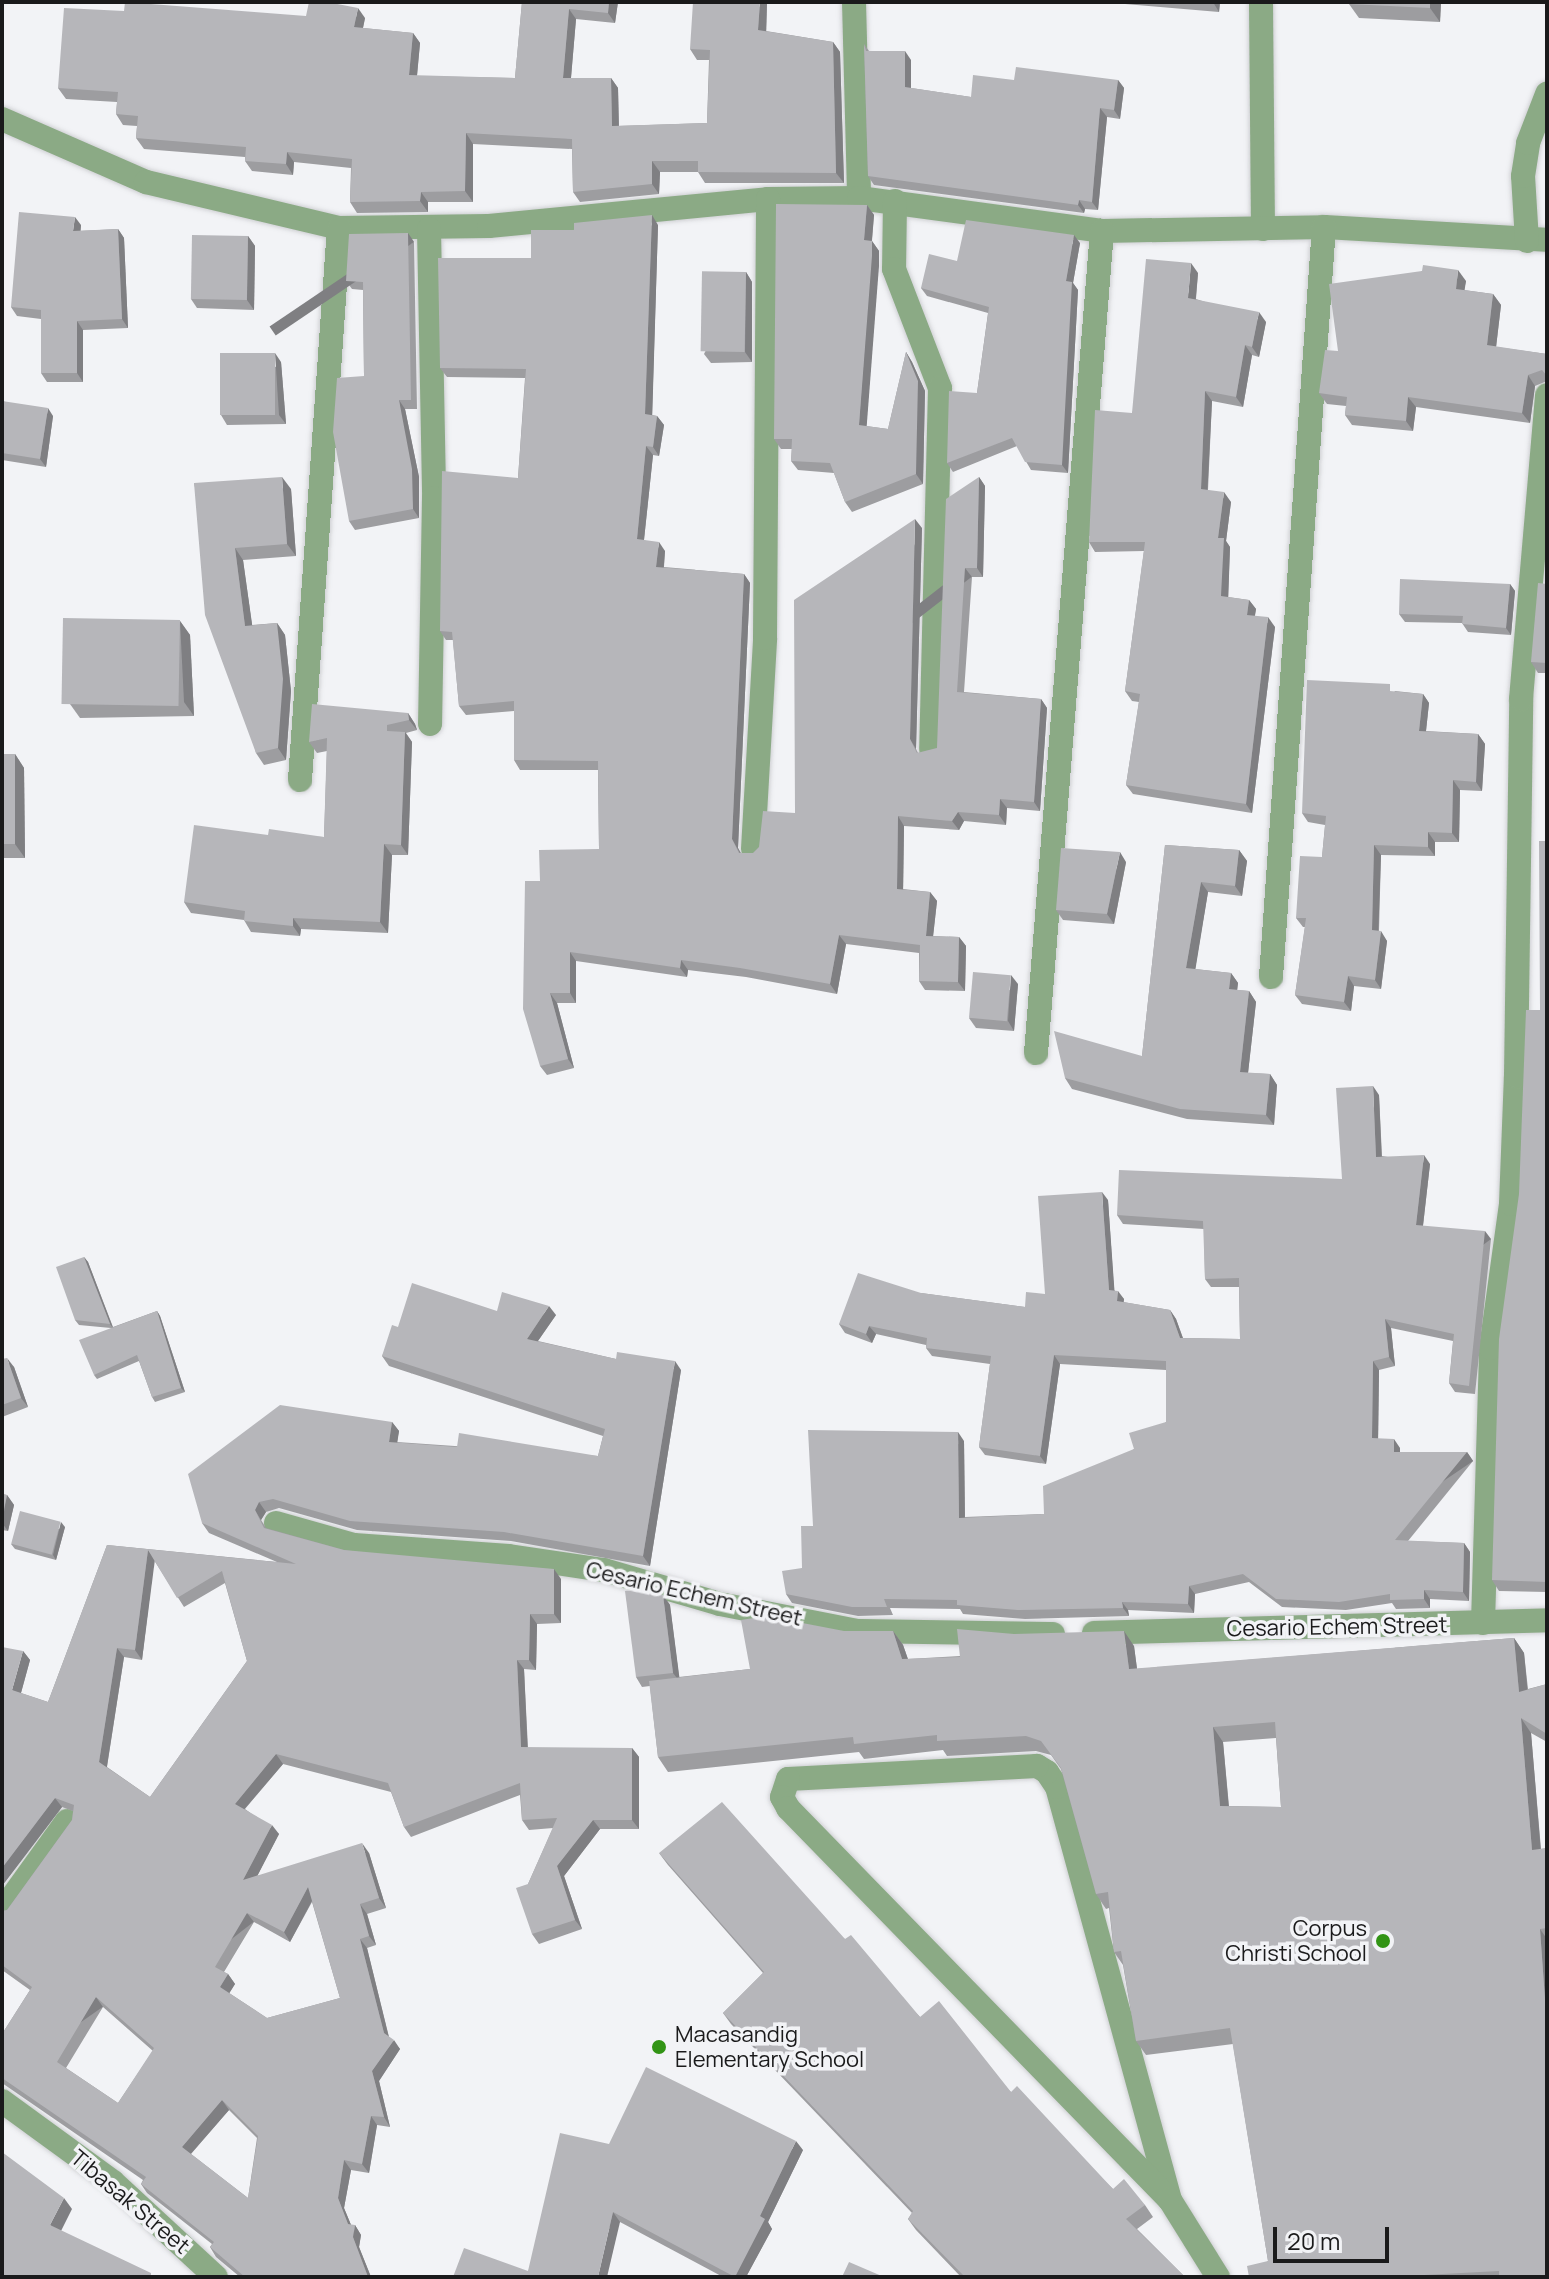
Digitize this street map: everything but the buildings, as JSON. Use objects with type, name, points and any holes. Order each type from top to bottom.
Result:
[{"type":"street","points":[[854,2],[859,198]]},
{"type":"street","points":[[1261,2],[1263,229]]},
{"type":"street","points":[[2,119],[146,182],[339,228],[429,229],[768,199],[859,198],[1102,231],[1324,227],[1537,241],[1523,176],[1528,143],[1547,94]]},
{"type":"street","points":[[753,849],[765,638],[768,199]]},
{"type":"street","points":[[895,201],[894,269],[940,388],[931,749]]},
{"type":"street","points":[[1271,977],[1324,227]]},
{"type":"street","points":[[300,780],[339,228]]},
{"type":"street","points":[[429,229],[434,498],[430,724]]},
{"type":"street","points":[[1036,1053],[1102,231]]},
{"type":"street","points":[[1483,1623],[1491,1348],[1511,1204],[1516,1076],[1521,699],[1547,395]]},
{"type":"street","name":"Cesario Echem Street","points":[[276,1523],[354,1545],[509,1556],[604,1570],[720,1604],[857,1631],[973,1629],[1024,1634],[1547,1620]]},
{"type":"street","points":[[1170,2200],[1057,1787],[1047,1772],[1037,1766],[788,1779],[782,1797],[788,1808],[1170,2200],[1218,2277]]},
{"type":"street","points":[[2,1911],[67,1821]]},
{"type":"street","name":"Tibasak Street","points":[[2,2101],[113,2182],[216,2277]]},
{"type":"place","name":"Corpus Christi School","points":[[1383,1941]]},
{"type":"place","name":"Macasandig Elementary School","points":[[659,2047]]}]
